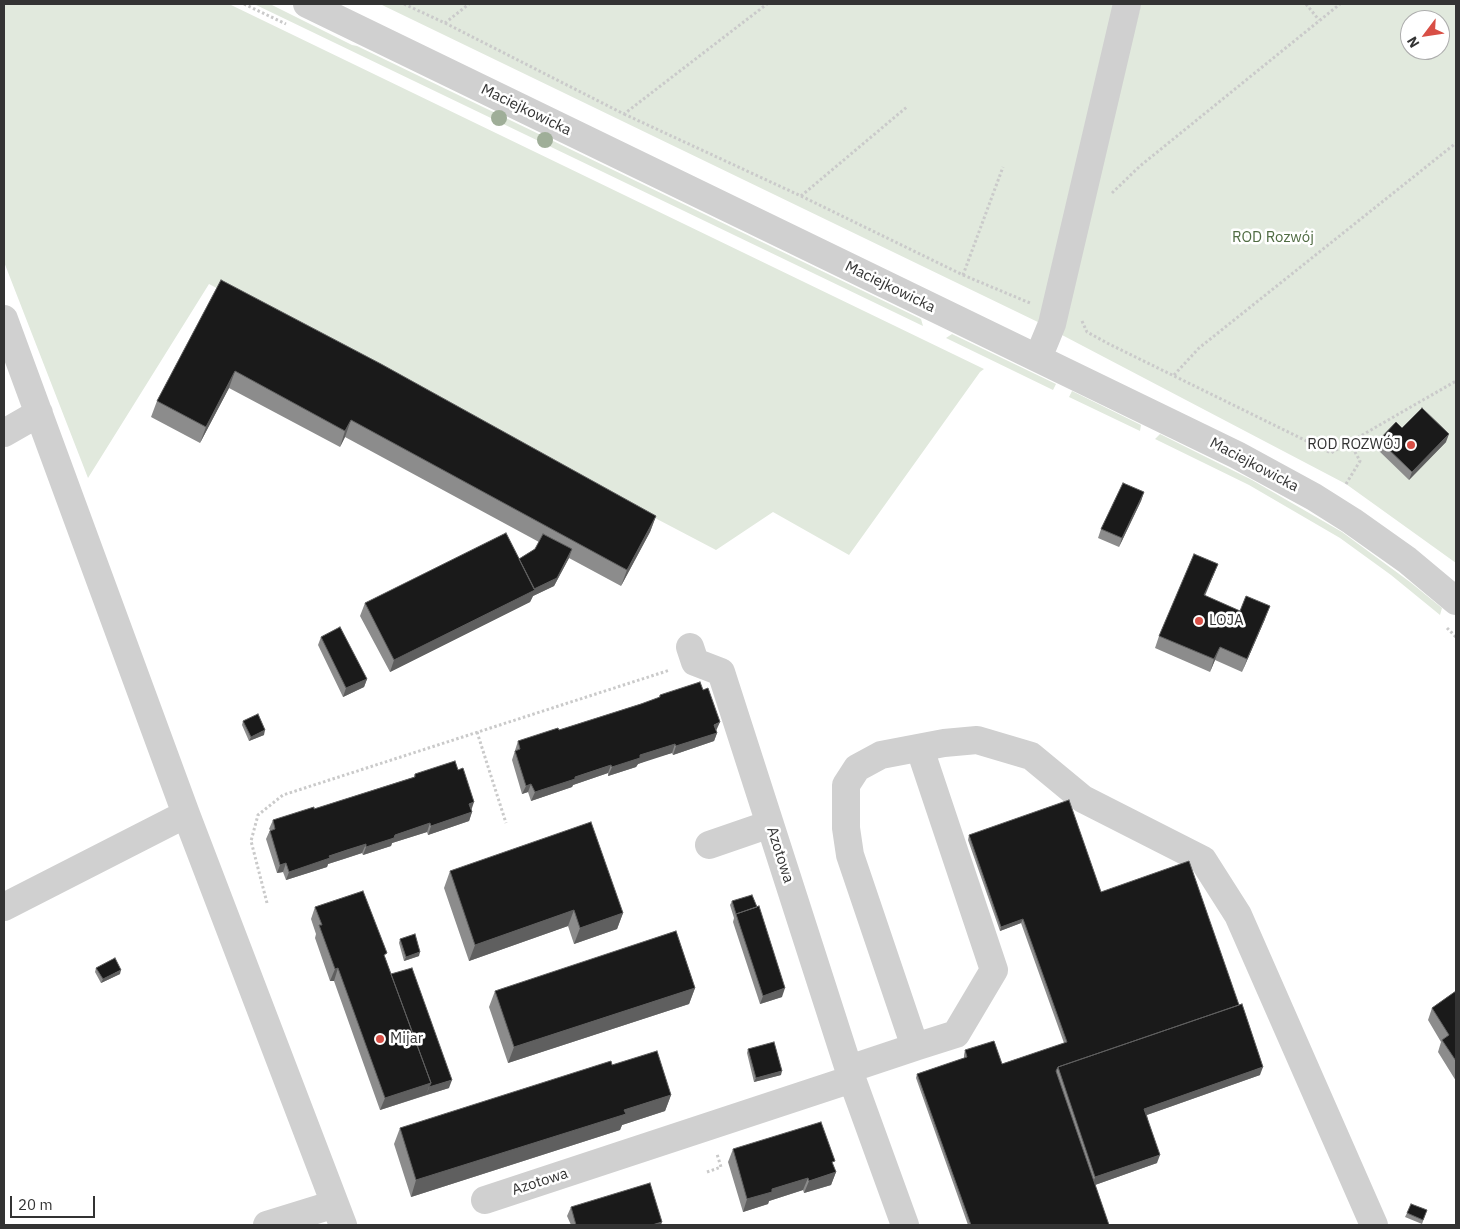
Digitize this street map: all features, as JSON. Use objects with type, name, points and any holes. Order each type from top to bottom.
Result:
[{"type":"street","name":"Maciejkowicka","points":[[307,4],[1237,455],[1314,497],[1389,547],[1456,601]]},
{"type":"street","points":[[1038,358],[1046,341],[1055,310],[1127,4]]},
{"type":"street","points":[[4,319],[186,814],[339,1215],[267,1225]]},
{"type":"street","points":[[4,433],[39,413]]},
{"type":"street","name":"Azotowa","points":[[692,654],[721,672],[851,1074],[905,1225]]},
{"type":"street","points":[[915,1047],[850,855],[846,828],[846,785],[858,768],[881,755],[944,743],[977,740],[1031,756],[1083,799],[1203,860],[1238,915],[1374,1225]]},
{"type":"street","points":[[851,1074],[915,1047],[956,1034],[994,970],[920,749]]},
{"type":"street","points":[[4,907],[186,814]]},
{"type":"street","points":[[709,845],[770,824]]},
{"type":"street","name":"Azotowa","points":[[485,1200],[851,1074]]},
{"type":"path","points":[[404,4],[624,114],[801,196],[963,275],[1055,310],[1080,316],[1086,332],[1331,453],[1456,381]]},
{"type":"path","points":[[445,23],[469,4]]},
{"type":"path","points":[[624,114],[767,4]]},
{"type":"path","points":[[1306,4],[1319,20]]},
{"type":"path","points":[[1108,198],[1140,166],[1340,4]]},
{"type":"path","points":[[801,196],[908,106]]},
{"type":"path","points":[[1174,375],[1199,348],[1456,143]]},
{"type":"path","points":[[963,275],[1002,167]]},
{"type":"path","points":[[1344,488],[1360,461],[1350,443]]},
{"type":"path","points":[[267,903],[251,841],[258,815],[283,795],[477,732],[692,654]]},
{"type":"path","points":[[477,732],[506,823]]},
{"type":"green space","points":[[4,4],[229,4],[984,369],[849,555],[773,512],[716,550],[209,284],[88,478],[4,262]]},
{"type":"green space","points":[[254,4],[270,4],[921,319],[923,326]]},
{"type":"green space","points":[[380,4],[1119,4],[1042,324]]},
{"type":"green space","name":"ROD Rozwój","points":[[1141,4],[1456,4],[1456,563],[1346,484],[1062,335],[1066,311]]},
{"type":"green space","points":[[952,334],[1056,384],[1053,390],[946,338]]},
{"type":"green space","points":[[1072,391],[1141,425],[1140,431],[1069,397]]},
{"type":"green space","points":[[1160,434],[1252,480],[1342,532],[1442,608],[1440,615],[1391,575],[1340,538],[1249,485],[1155,439]]},
{"type":"building","points":[[221,280],[381,364],[656,516],[627,570],[351,420],[345,431],[235,371],[206,427],[157,401]]},
{"type":"building","name":"ROD ROZWÓJ","points":[[1422,408],[1449,434],[1412,472],[1379,440],[1396,422],[1402,428]]},
{"type":"building","points":[[1123,483],[1144,492],[1122,538],[1101,529]]},
{"type":"building","points":[[506,533],[535,590],[394,660],[365,603]]},
{"type":"building","points":[[543,534],[572,549],[557,578],[534,589],[519,559],[535,549]]},
{"type":"building","name":"LOJA","points":[[1194,554],[1218,564],[1204,595],[1240,611],[1246,596],[1270,606],[1247,659],[1220,647],[1214,659],[1159,636]]},
{"type":"building","points":[[340,627],[367,679],[346,688],[321,637]]},
{"type":"building","points":[[700,682],[703,690],[708,688],[720,722],[714,725],[717,733],[640,755],[640,758],[612,767],[611,765],[535,792],[531,784],[526,786],[515,751],[520,749],[518,741],[641,704],[660,697],[660,695]]},
{"type":"building","points":[[258,714],[265,730],[251,737],[243,721]]},
{"type":"building","points":[[455,761],[458,770],[463,768],[474,802],[469,804],[472,812],[431,826],[430,823],[366,847],[366,844],[347,850],[289,872],[286,863],[280,865],[270,831],[275,829],[273,820],[415,777],[415,774]]},
{"type":"building","points":[[1069,800],[1101,892],[1189,861],[1239,1005],[1058,1067],[1056,1071],[1109,1225],[971,1225],[917,1074],[967,1057],[965,1050],[994,1041],[1002,1064],[1067,1042],[1023,919],[1001,927],[969,835]]},
{"type":"building","points":[[591,822],[623,913],[580,928],[574,910],[475,945],[450,871]]},
{"type":"building","name":"Mijar","points":[[363,891],[387,953],[384,955],[431,1083],[385,1098],[338,968],[335,969],[319,925],[322,925],[315,907]]},
{"type":"building","points":[[752,895],[757,907],[736,914],[732,901]]},
{"type":"building","points":[[759,906],[785,988],[763,996],[736,914]]},
{"type":"building","points":[[676,931],[695,988],[514,1047],[495,991]]},
{"type":"building","points":[[415,934],[420,952],[406,957],[400,939]]},
{"type":"building","points":[[115,958],[121,970],[103,979],[96,968]]},
{"type":"building","points":[[412,968],[452,1080],[429,1087],[431,1083],[391,974]]},
{"type":"building","points":[[1456,991],[1456,1061],[1442,1040],[1449,1035],[1432,1008]]},
{"type":"building","points":[[1242,1004],[1263,1067],[1144,1109],[1160,1155],[1095,1177],[1058,1067]]},
{"type":"building","points":[[774,1042],[782,1071],[756,1078],[748,1049]]},
{"type":"building","points":[[657,1051],[671,1095],[624,1110],[626,1114],[416,1180],[400,1128],[611,1061],[612,1065]]},
{"type":"building","points":[[821,1122],[835,1161],[832,1162],[836,1172],[809,1181],[808,1178],[772,1189],[772,1192],[747,1199],[733,1149]]},
{"type":"building","points":[[650,1183],[662,1222],[652,1225],[576,1225],[571,1207]]},
{"type":"building","points":[[1411,1204],[1427,1210],[1423,1220],[1407,1213]]},
{"type":"place","name":"ROD ROZWÓJ","points":[[1411,445]]},
{"type":"place","name":"LOJA","points":[[1199,621]]},
{"type":"place","name":"Mijar","points":[[380,1039]]}]
